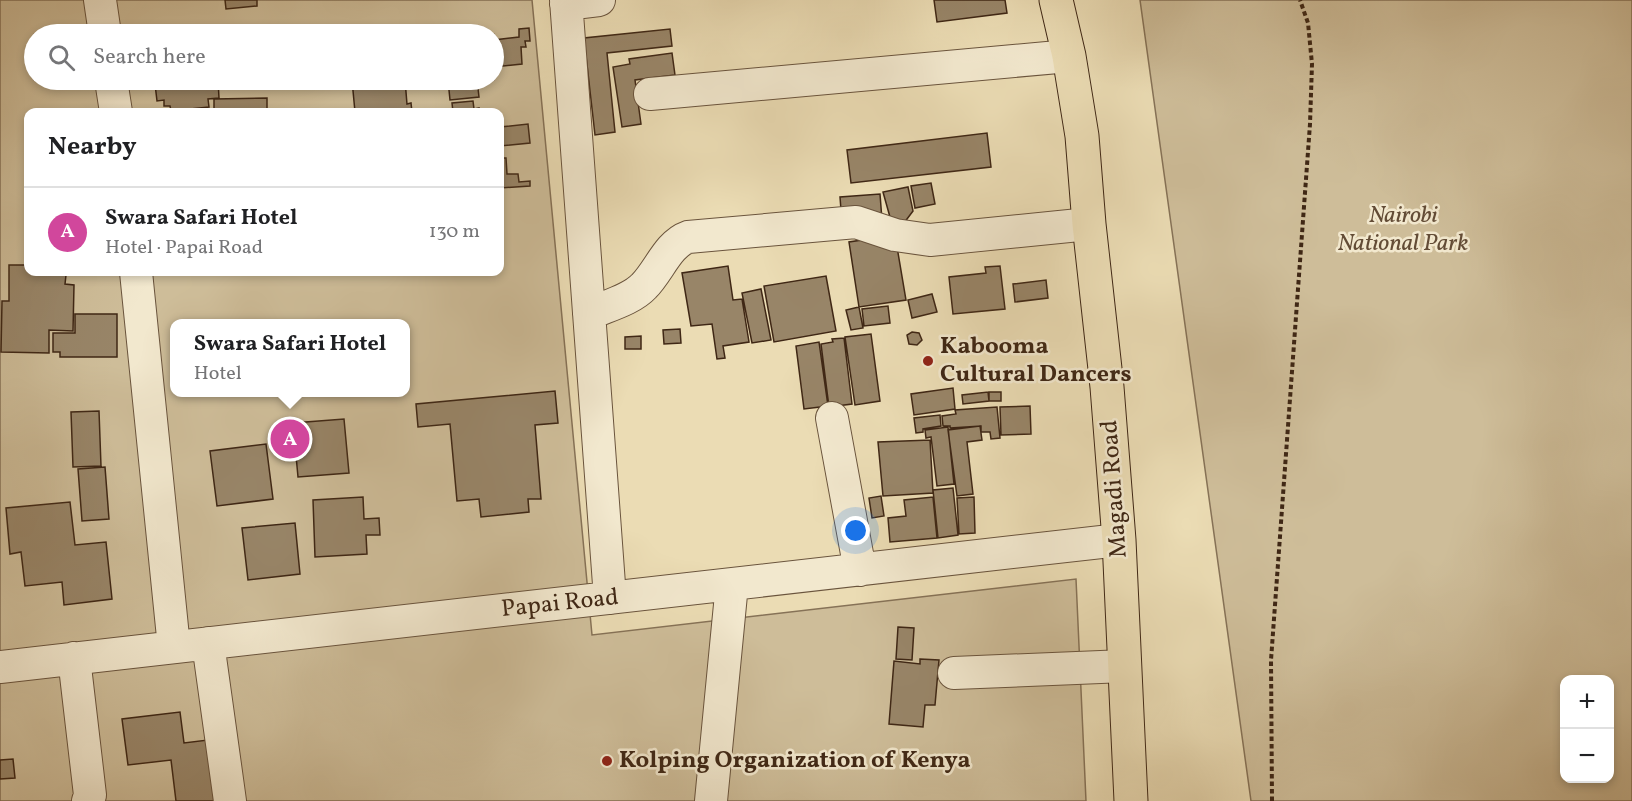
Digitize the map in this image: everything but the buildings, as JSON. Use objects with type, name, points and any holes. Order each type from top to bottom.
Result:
[{"type":"highway","name":"Magadi Road","points":[[1056,0],[1069,56],[1082,136],[1107,387],[1119,540],[1131,801]]},
{"type":"street","points":[[100,0],[104,24]]},
{"type":"street","points":[[599,0],[566,2],[610,598]]},
{"type":"street","points":[[650,94],[1069,56]]},
{"type":"street","points":[[113,90],[115,108]]},
{"type":"street","points":[[589,314],[644,286],[677,243],[688,237],[856,222],[895,235],[930,240],[1089,224]]},
{"type":"street","points":[[136,276],[174,647]]},
{"type":"street","points":[[832,418],[860,570]]},
{"type":"street","name":"Papai Road","points":[[0,667],[1119,540]]},
{"type":"street","points":[[711,801],[732,584]]},
{"type":"street","points":[[208,643],[230,801]]},
{"type":"street","points":[[74,658],[90,795],[88,801]]},
{"type":"street","points":[[954,674],[1125,666]]},
{"type":"path","points":[[1272,801],[1271,660],[1310,124],[1312,64],[1308,23],[1300,0]]},
{"type":"green space","points":[[0,0],[532,0],[592,635],[1076,579],[1086,801],[0,801]]},
{"type":"green space","name":"Nairobi National Park","points":[[1140,0],[1632,0],[1632,801],[1251,801]]},
{"type":"place","name":"Kabooma Cultural Dancers","points":[[928,361]]},
{"type":"place","name":"Swara Safari Hotel","points":[[290,439]]},
{"type":"place","name":"Kolping Organization of Kenya","points":[[607,761]]}]
